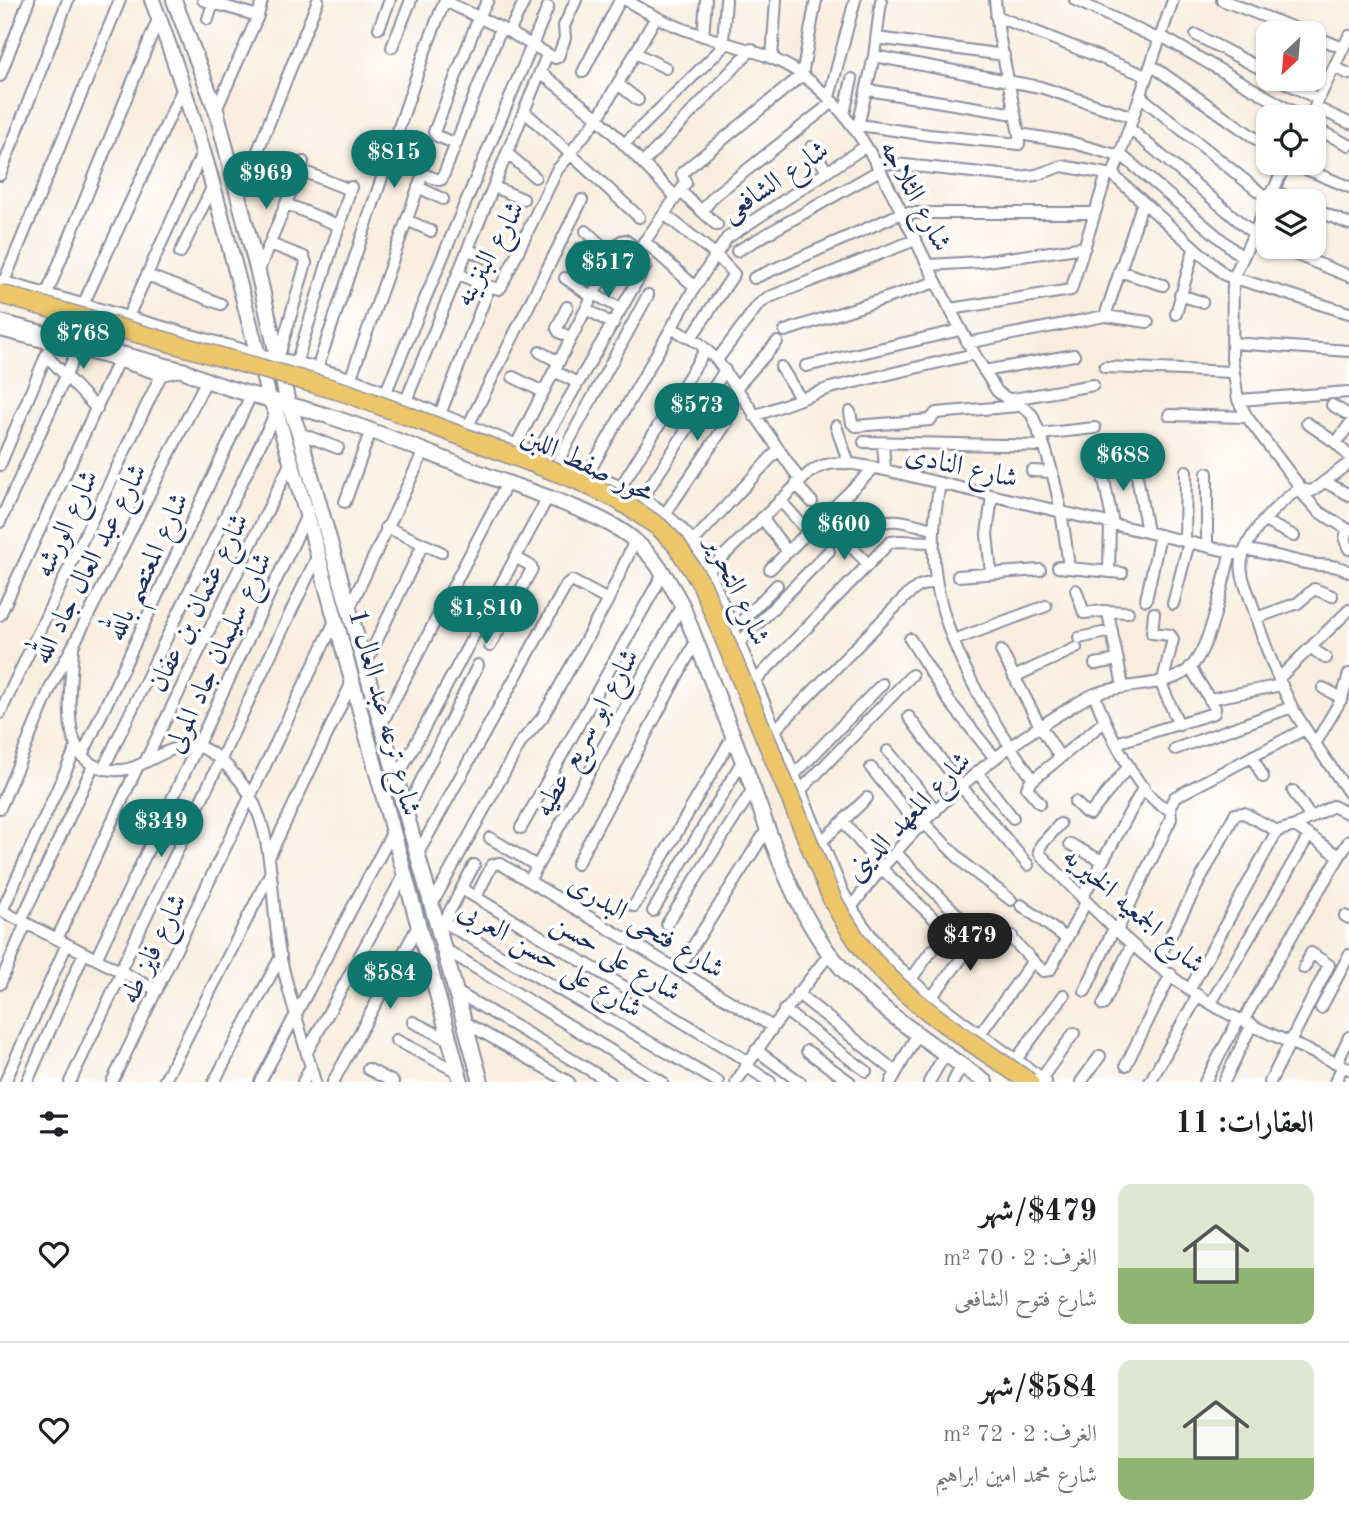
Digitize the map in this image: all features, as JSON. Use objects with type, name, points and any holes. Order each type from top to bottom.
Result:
[{"type":"main road","name":"محور صفط اللبن","points":[[1,290],[346,393],[575,480],[640,512],[676,544],[702,585],[833,901],[858,943],[891,979],[928,1010],[1038,1081]]},
{"type":"main road","name":"محور صفط اللبن","points":[[1,290],[436,431],[572,485],[617,506],[647,525],[672,549],[686,568],[827,905],[846,937],[888,985],[1019,1082]]},
{"type":"street","points":[[0,76],[29,0]]},
{"type":"street","points":[[0,175],[68,0]]},
{"type":"street","points":[[1,290],[120,0]]},
{"type":"street","name":"شارع ترعه عبد العال 1","points":[[152,0],[203,151],[269,398],[276,412],[307,515],[459,1077]]},
{"type":"street","name":"شارع ترعه عبد العال 1","points":[[174,0],[216,110],[258,272],[288,403],[349,608],[481,1082]]},
{"type":"street","points":[[216,110],[258,16],[262,0]]},
{"type":"street","points":[[239,198],[318,0]]},
{"type":"street","points":[[379,28],[390,0]]},
{"type":"street","points":[[317,369],[425,51],[445,0],[555,58],[558,57],[565,38],[565,23],[576,0]]},
{"type":"street","points":[[456,144],[434,133],[488,0]]},
{"type":"street","points":[[350,380],[424,173],[442,179],[505,30],[524,0]]},
{"type":"street","points":[[583,72],[620,0]]},
{"type":"street","name":"شارع الثلاجه","points":[[626,0],[656,17],[703,36],[752,49],[772,58],[802,75],[831,99],[858,128],[967,343],[997,391],[1007,400]]},
{"type":"street","points":[[703,36],[706,0]]},
{"type":"street","points":[[624,144],[725,43],[726,0]]},
{"type":"street","points":[[772,58],[776,0]]},
{"type":"street","points":[[515,447],[623,240],[637,249],[687,181],[682,176],[683,172],[802,75],[816,0]]},
{"type":"street","points":[[702,211],[715,195],[831,99],[855,0]]},
{"type":"street","points":[[995,0],[1019,139]]},
{"type":"street","points":[[1075,0],[1160,38],[1280,105]]},
{"type":"street","points":[[1222,0],[1276,21]]},
{"type":"street","points":[[208,19],[208,1],[258,16]]},
{"type":"street","points":[[881,1],[868,90],[858,128],[929,135],[1070,142],[1120,155],[1242,257]]},
{"type":"street","points":[[950,310],[1069,291],[1074,285],[1096,213],[1120,155],[1171,1]]},
{"type":"street","points":[[393,47],[406,2]]},
{"type":"street","points":[[385,394],[548,7]]},
{"type":"street","points":[[996,16],[1149,71],[1256,140]]},
{"type":"street","points":[[570,154],[598,118],[656,17]]},
{"type":"street","points":[[46,296],[159,18]]},
{"type":"street","points":[[1196,35],[1256,66]]},
{"type":"street","points":[[1315,105],[1349,36]]},
{"type":"street","points":[[877,38],[1004,55]]},
{"type":"street","points":[[1326,41],[1343,48]]},
{"type":"street","points":[[643,163],[752,49]]},
{"type":"street","points":[[635,53],[666,68]]},
{"type":"street","points":[[405,403],[547,55]]},
{"type":"street","points":[[874,56],[1009,79],[1072,95],[1131,122],[1256,235]]},
{"type":"street","points":[[1334,67],[1349,74]]},
{"type":"street","points":[[540,72],[598,118],[643,163],[717,225]]},
{"type":"street","points":[[844,114],[852,79]]},
{"type":"street","points":[[618,84],[638,100]]},
{"type":"street","points":[[82,307],[183,88]]},
{"type":"street","points":[[868,90],[1016,114]]},
{"type":"street","points":[[1293,91],[1310,105]]},
{"type":"street","points":[[1140,96],[1262,189]]},
{"type":"street","points":[[524,111],[639,217]]},
{"type":"street","points":[[1326,113],[1349,123]]},
{"type":"street","points":[[1326,134],[1349,145]]},
{"type":"street","name":"شارع الشافعى","points":[[587,475],[715,254],[734,232],[866,146]]},
{"type":"street","points":[[811,147],[827,171]]},
{"type":"street","points":[[127,319],[203,151]]},
{"type":"street","points":[[508,154],[535,177]]},
{"type":"street","name":"شارع البنزينه","points":[[439,417],[489,288],[502,287],[557,170],[570,154]]},
{"type":"street","points":[[258,272],[302,166],[351,189],[296,364]]},
{"type":"street","points":[[737,251],[878,166],[1020,177],[1036,175],[1062,166],[1110,174],[1219,271],[1233,279],[1349,313]]},
{"type":"street","points":[[1318,175],[1349,187]]},
{"type":"street","points":[[180,253],[213,186]]},
{"type":"street","points":[[418,187],[443,199]]},
{"type":"street","points":[[494,187],[523,200]]},
{"type":"street","points":[[467,428],[582,200]]},
{"type":"street","points":[[1105,316],[1143,202]]},
{"type":"street","points":[[286,204],[340,226]]},
{"type":"street","points":[[754,278],[902,213],[1096,213]]},
{"type":"street","points":[[664,214],[715,254],[734,274],[691,338]]},
{"type":"street","points":[[1326,214],[1349,224]]},
{"type":"street","points":[[407,220],[431,231]]},
{"type":"street","points":[[1256,226],[1233,279],[1231,343],[1238,400],[1247,417],[1319,512],[1348,530],[1345,540],[1349,549]]},
{"type":"street","points":[[586,231],[638,280]]},
{"type":"street","points":[[717,360],[762,301],[915,240]]},
{"type":"street","points":[[644,241],[695,287]]},
{"type":"street","points":[[270,244],[304,257],[306,263],[278,359]]},
{"type":"street","points":[[928,265],[994,260],[1085,247]]},
{"type":"street","points":[[579,249],[604,274]]},
{"type":"street","points":[[1176,314],[1194,249]]},
{"type":"street","points":[[469,250],[487,258]]},
{"type":"street","points":[[1307,259],[1349,276]]},
{"type":"street","points":[[536,455],[646,266]]},
{"type":"street","points":[[1119,271],[1163,285]]},
{"type":"street","points":[[458,274],[489,288]]},
{"type":"street","points":[[147,275],[220,304]]},
{"type":"street","points":[[565,278],[593,296],[621,309]]},
{"type":"street","points":[[785,331],[936,282]]},
{"type":"street","name":"شارع التحرير","points":[[1,290],[46,296],[350,380],[620,488],[664,514],[692,543],[708,570],[849,910],[876,948],[909,982],[1038,1081]]},
{"type":"street","points":[[557,463],[648,295]]},
{"type":"street","points":[[1180,295],[1202,302]]},
{"type":"street","points":[[567,307],[557,328],[571,338]]},
{"type":"street","points":[[586,309],[613,324]]},
{"type":"street","points":[[967,343],[1105,316],[1148,322]]},
{"type":"street","name":"شارع التحرير","points":[[0,322],[79,347],[185,371],[206,381],[288,403],[371,430],[548,497],[616,528],[635,540],[664,572],[682,604],[752,789],[795,892],[830,953],[876,1002],[985,1082]]},
{"type":"street","points":[[671,328],[691,338],[717,360],[812,502]]},
{"type":"street","points":[[806,366],[960,330]]},
{"type":"street","points":[[0,331],[51,344],[79,347],[160,374],[185,371]]},
{"type":"street","points":[[736,388],[777,342]]},
{"type":"street","points":[[1231,343],[1349,351]]},
{"type":"street","points":[[0,465],[51,344]]},
{"type":"street","points":[[0,522],[79,347]]},
{"type":"street","points":[[620,488],[706,349]]},
{"type":"street","points":[[540,352],[578,383]]},
{"type":"street","points":[[754,416],[830,388],[974,354]]},
{"type":"street","points":[[46,355],[97,409]]},
{"type":"street","points":[[984,371],[1074,355]]},
{"type":"street","points":[[0,615],[118,361]]},
{"type":"street","points":[[781,367],[800,398]]},
{"type":"street","points":[[1105,367],[1233,372]]},
{"type":"street","points":[[642,499],[724,370]]},
{"type":"street","name":"شارع الورشه","points":[[0,713],[160,374]]},
{"type":"street","points":[[513,377],[543,392]]},
{"type":"street","name":"شارع عبد العال جاد الله","points":[[0,808],[55,678],[206,381]]},
{"type":"street","points":[[1007,400],[1093,385]]},
{"type":"street","points":[[1238,400],[1349,392]]},
{"type":"street","name":"شارع المعتصم بالله","points":[[1,910],[251,395]]},
{"type":"street","points":[[1007,400],[1020,405],[1032,415],[1040,434],[1062,511],[1063,568],[1122,573]]},
{"type":"street","points":[[850,412],[852,423],[856,426],[930,420],[936,413],[1020,405]]},
{"type":"street","points":[[1332,405],[1349,415]]},
{"type":"street","points":[[0,984],[23,922],[276,412]]},
{"type":"street","points":[[1169,415],[1247,417]]},
{"type":"street","points":[[1307,423],[1336,443],[1349,456]]},
{"type":"street","points":[[664,514],[726,424]]},
{"type":"street","points":[[1336,443],[1349,425]]},
{"type":"street","points":[[836,426],[849,464]]},
{"type":"street","points":[[1040,434],[1095,428]]},
{"type":"street","points":[[345,502],[371,430]]},
{"type":"street","points":[[299,433],[338,448]]},
{"type":"street","points":[[864,442],[1043,446]]},
{"type":"street","points":[[770,569],[879,469],[883,443]]},
{"type":"street","points":[[1097,445],[1111,523],[1109,572]]},
{"type":"street","points":[[1132,448],[1147,532]]},
{"type":"street","points":[[692,543],[778,450]]},
{"type":"street","points":[[349,608],[424,451]]},
{"type":"street","name":"شارع عثمان بن عفان","points":[[5,1082],[62,941],[141,764],[290,462]]},
{"type":"street","name":"شارع النادى","points":[[708,570],[798,482],[818,466],[827,463],[879,469],[1231,552],[1273,554],[1310,564],[1336,566],[1349,572]]},
{"type":"street","points":[[1300,489],[1310,492],[1349,463]]},
{"type":"street","points":[[1032,471],[1052,472]]},
{"type":"street","points":[[1173,604],[1187,542],[1186,471]]},
{"type":"street","points":[[1207,546],[1208,472]]},
{"type":"street","points":[[1325,482],[1349,495]]},
{"type":"street","points":[[381,725],[507,483]]},
{"type":"street","points":[[940,483],[934,529],[936,581],[954,640],[963,663],[1009,747],[1033,779]]},
{"type":"street","points":[[1300,489],[1264,521],[1244,552],[1242,571],[1256,618],[1292,706],[1349,793]]},
{"type":"street","points":[[991,573],[987,534],[992,495]]},
{"type":"street","points":[[396,780],[548,497]]},
{"type":"street","points":[[780,500],[802,525]]},
{"type":"street","name":"شارع سليمان جاد المولى","points":[[96,959],[307,515]]},
{"type":"street","points":[[762,518],[788,552]]},
{"type":"street","points":[[876,527],[889,520],[934,529]]},
{"type":"street","points":[[1264,521],[1294,536]]},
{"type":"street","points":[[386,527],[441,552]]},
{"type":"street","points":[[1146,600],[1160,535]]},
{"type":"street","points":[[842,537],[868,564]]},
{"type":"street","points":[[436,915],[525,736],[542,718],[608,600],[635,540]]},
{"type":"street","points":[[754,682],[890,542],[934,542]]},
{"type":"street","points":[[365,665],[424,544]]},
{"type":"street","points":[[736,637],[829,551]]},
{"type":"street","points":[[1116,743],[1214,713],[1215,708],[1190,667],[1198,658],[1206,639],[1231,552]]},
{"type":"street","points":[[70,1082],[219,760],[318,555]]},
{"type":"street","points":[[490,646],[532,569],[515,557]]},
{"type":"street","points":[[958,576],[1040,570]]},
{"type":"street","points":[[521,828],[664,572]]},
{"type":"street","points":[[774,732],[906,596],[919,586],[936,581]]},
{"type":"street","points":[[397,848],[415,849],[567,584],[572,582],[608,600]]},
{"type":"street","points":[[736,637],[777,585]]},
{"type":"street","points":[[1256,618],[1298,603],[1314,589],[1332,596]]},
{"type":"street","points":[[1076,590],[1084,613],[1128,612]]},
{"type":"street","name":"شارع ابو سريع عطيه","points":[[529,881],[682,604]]},
{"type":"street","points":[[954,640],[1046,606]]},
{"type":"street","points":[[1106,611],[1123,686]]},
{"type":"street","points":[[1209,699],[1281,682],[1349,611]]},
{"type":"street","points":[[1154,613],[1152,633],[1168,635],[1173,639],[1161,680],[1179,725]]},
{"type":"street","name":"شارع فايز طه","points":[[112,1082],[335,621]]},
{"type":"street","points":[[1014,677],[1077,643],[1112,631]]},
{"type":"street","points":[[911,639],[949,701],[995,758]]},
{"type":"street","points":[[577,864],[696,641]]},
{"type":"street","points":[[73,646],[70,722],[79,752],[98,767],[116,771],[141,764],[180,747],[198,746],[236,776],[250,795],[269,857],[281,956],[315,1082]]},
{"type":"street","points":[[1311,648],[1326,658]]},
{"type":"street","points":[[1001,650],[1040,726],[1060,757]]},
{"type":"street","points":[[1096,664],[1118,660]]},
{"type":"street","points":[[405,813],[478,665]]},
{"type":"street","name":"شارع المعهد الدينى","points":[[849,910],[881,868],[960,785],[1009,747],[1094,694],[1161,680],[1184,673],[1190,667]]},
{"type":"street","points":[[1315,744],[1340,701],[1349,674]]},
{"type":"street","points":[[799,792],[912,675]]},
{"type":"street","points":[[269,857],[352,682]]},
{"type":"street","points":[[793,776],[882,684]]},
{"type":"street","points":[[1323,688],[1349,711]]},
{"type":"street","points":[[1094,694],[1104,722],[1129,766],[1159,805],[1170,809]]},
{"type":"street","points":[[357,701],[373,697]]},
{"type":"street","points":[[1175,749],[1292,706]]},
{"type":"street","points":[[909,716],[960,785],[1028,865]]},
{"type":"street","points":[[1040,803],[1027,788],[1033,779],[1104,722]]},
{"type":"street","points":[[1085,991],[1171,819],[1171,803],[1175,797],[1305,729]]},
{"type":"street","points":[[634,906],[733,736]]},
{"type":"street","points":[[888,751],[936,811]]},
{"type":"street","points":[[1253,758],[1263,777]]},
{"type":"street","points":[[653,911],[743,760]]},
{"type":"street","points":[[1075,802],[1090,814],[1129,766]]},
{"type":"street","points":[[871,768],[922,825],[968,867],[1066,938]]},
{"type":"street","points":[[977,772],[1013,818]]},
{"type":"street","points":[[1012,936],[1043,971],[1048,972],[1102,861],[1144,787]]},
{"type":"street","points":[[667,923],[752,789]]},
{"type":"street","points":[[1293,791],[1311,818]]},
{"type":"street","points":[[820,843],[867,798]]},
{"type":"street","points":[[1156,963],[1235,814],[1244,813],[1277,831],[1294,826],[1333,806],[1349,814]]},
{"type":"street","points":[[843,821],[881,868],[947,931]]},
{"type":"street","name":"شارع الجمعيه الخيريه","points":[[1060,824],[1041,845],[1039,852],[1115,930],[1212,1003],[1343,1066]]},
{"type":"street","points":[[1294,826],[1339,856]]},
{"type":"street","points":[[678,970],[768,828]]},
{"type":"street","points":[[260,1082],[393,831]]},
{"type":"street","points":[[1150,1082],[1277,831]]},
{"type":"street","points":[[1212,1003],[1308,837]]},
{"type":"street","points":[[491,838],[537,866]]},
{"type":"street","points":[[1205,1082],[1245,1021],[1349,841]]},
{"type":"street","points":[[1070,844],[1102,861]]},
{"type":"street","points":[[896,853],[959,916],[955,923],[975,942]]},
{"type":"street","name":"شارع فتحى البدرى","points":[[476,897],[492,865],[499,863],[772,1027]]},
{"type":"street","points":[[436,915],[462,888],[474,865]]},
{"type":"street","points":[[164,1082],[270,874]]},
{"type":"street","points":[[307,1052],[404,875]]},
{"type":"street","name":"شارع على حسن","points":[[462,888],[748,1064],[769,1082]]},
{"type":"street","points":[[1,910],[157,990]]},
{"type":"street","name":"شارع على حسن العربى","points":[[436,915],[718,1082]]},
{"type":"street","points":[[334,1082],[418,926]]},
{"type":"street","points":[[930,999],[985,928]]},
{"type":"street","points":[[1103,1004],[1132,944]]},
{"type":"street","points":[[443,948],[662,1082]]},
{"type":"street","points":[[909,982],[932,950]]},
{"type":"street","points":[[27,1082],[84,953]]},
{"type":"street","points":[[736,1082],[772,1027],[830,953]]},
{"type":"street","points":[[1270,1082],[1329,965],[1311,953],[1304,968]]},
{"type":"street","points":[[1321,1008],[1349,955]]},
{"type":"street","points":[[214,1082],[281,956]]},
{"type":"street","points":[[979,1035],[1033,961]]},
{"type":"street","points":[[1126,1065],[1171,974]]},
{"type":"street","points":[[455,991],[610,1082]]},
{"type":"street","points":[[797,993],[894,1077],[918,1033]]},
{"type":"street","points":[[1015,1061],[1064,995]]},
{"type":"street","points":[[785,1010],[866,1071]]},
{"type":"street","points":[[463,1021],[569,1082]]},
{"type":"street","points":[[1224,1082],[1245,1021]]},
{"type":"street","points":[[414,1022],[449,1040]]},
{"type":"street","points":[[1038,1081],[1074,1034]]},
{"type":"street","points":[[1335,1082],[1343,1066],[1349,1037]]},
{"type":"street","points":[[396,1040],[459,1077]]},
{"type":"street","points":[[756,1051],[800,1082]]},
{"type":"street","points":[[807,1051],[850,1082]]},
{"type":"street","points":[[929,1082],[945,1054]]},
{"type":"street","points":[[1081,1082],[1100,1056]]},
{"type":"street","points":[[953,1082],[962,1065]]},
{"type":"street","points":[[303,1082],[311,1066]]},
{"type":"street","points":[[368,1069],[393,1082]]}]
